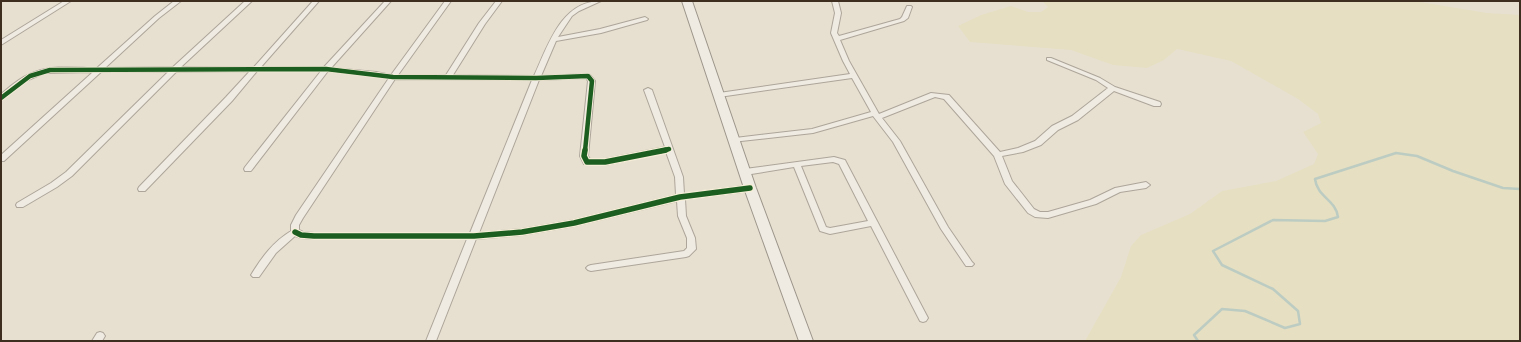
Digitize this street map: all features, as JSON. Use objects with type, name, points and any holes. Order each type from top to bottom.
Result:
[{"type":"main road","points":[[687,1],[750,188],[806,341]]},
{"type":"street","points":[[1,43],[68,1]]},
{"type":"street","points":[[1,159],[100,71],[157,17],[178,1]]},
{"type":"street","points":[[20,205],[54,185],[69,174],[176,69],[249,1]]},
{"type":"street","points":[[142,190],[256,68],[316,1]]},
{"type":"street","points":[[248,169],[326,69],[388,1]]},
{"type":"street","points":[[295,232],[295,225],[299,217],[393,77],[448,1]]},
{"type":"street","points":[[448,78],[482,23],[499,1]]},
{"type":"street","points":[[430,341],[474,236],[536,78],[553,40],[560,27],[570,15],[585,5],[598,1]]},
{"type":"street","points":[[835,1],[838,13],[834,33],[854,76],[877,115],[896,142],[921,190],[951,239],[969,264]]},
{"type":"street","points":[[836,39],[902,20],[905,18],[909,7]]},
{"type":"street","points":[[553,40],[601,31],[644,20]]},
{"type":"street","points":[[1048,59],[1098,79],[1113,88],[1157,104]]},
{"type":"street","points":[[1,98],[28,76],[42,71],[256,68],[326,69],[337,72],[382,74],[393,77],[536,78],[583,76],[590,78],[591,94],[584,156],[587,162],[605,162],[669,149]]},
{"type":"street","points":[[718,95],[854,76]]},
{"type":"street","points":[[998,155],[1025,149],[1038,143],[1055,128],[1075,118],[1113,88]]},
{"type":"street","points":[[591,268],[686,254],[693,247],[682,216],[679,177],[648,90]]},
{"type":"street","points":[[735,140],[813,131],[877,115],[934,95],[940,95],[946,96],[998,155],[1008,182],[1031,211],[1038,215],[1048,215],[1093,202],[1118,190],[1146,184]]},
{"type":"street","points":[[745,172],[834,159],[841,161],[923,318]]},
{"type":"street","points":[[797,164],[824,229],[830,230],[874,223]]},
{"type":"street","points":[[295,232],[301,235],[314,236],[474,236],[547,228],[680,197],[750,188]]},
{"type":"street","points":[[256,274],[274,248],[295,232]]},
{"type":"shaded area","points":[[1042,1],[1414,1],[1487,13],[1520,15],[1520,341],[1085,341],[1121,277],[1131,246],[1141,235],[1190,214],[1222,191],[1276,181],[1314,164],[1318,154],[1303,132],[1321,123],[1318,114],[1298,99],[1231,61],[1177,49],[1164,60],[1147,68],[1113,65],[1071,50],[970,42],[958,26],[981,15],[1011,6],[1028,12],[1041,12],[1048,7]]},
{"type":"waterway","points":[[1198,341],[1194,335],[1222,309],[1245,311],[1285,328],[1300,324],[1298,311],[1273,289],[1222,265],[1213,251],[1273,220],[1325,221],[1338,217],[1334,206],[1319,190],[1315,179],[1396,153],[1417,156],[1453,171],[1503,188],[1520,189]]},
{"type":"cycle path","points":[[1,98],[30,76],[50,70],[326,69],[393,77],[536,78],[588,76],[592,81],[584,156],[587,162],[605,162],[669,149]]},
{"type":"cycle path","points":[[295,232],[301,235],[314,236],[474,236],[522,232],[574,223],[680,197],[750,188]]}]
